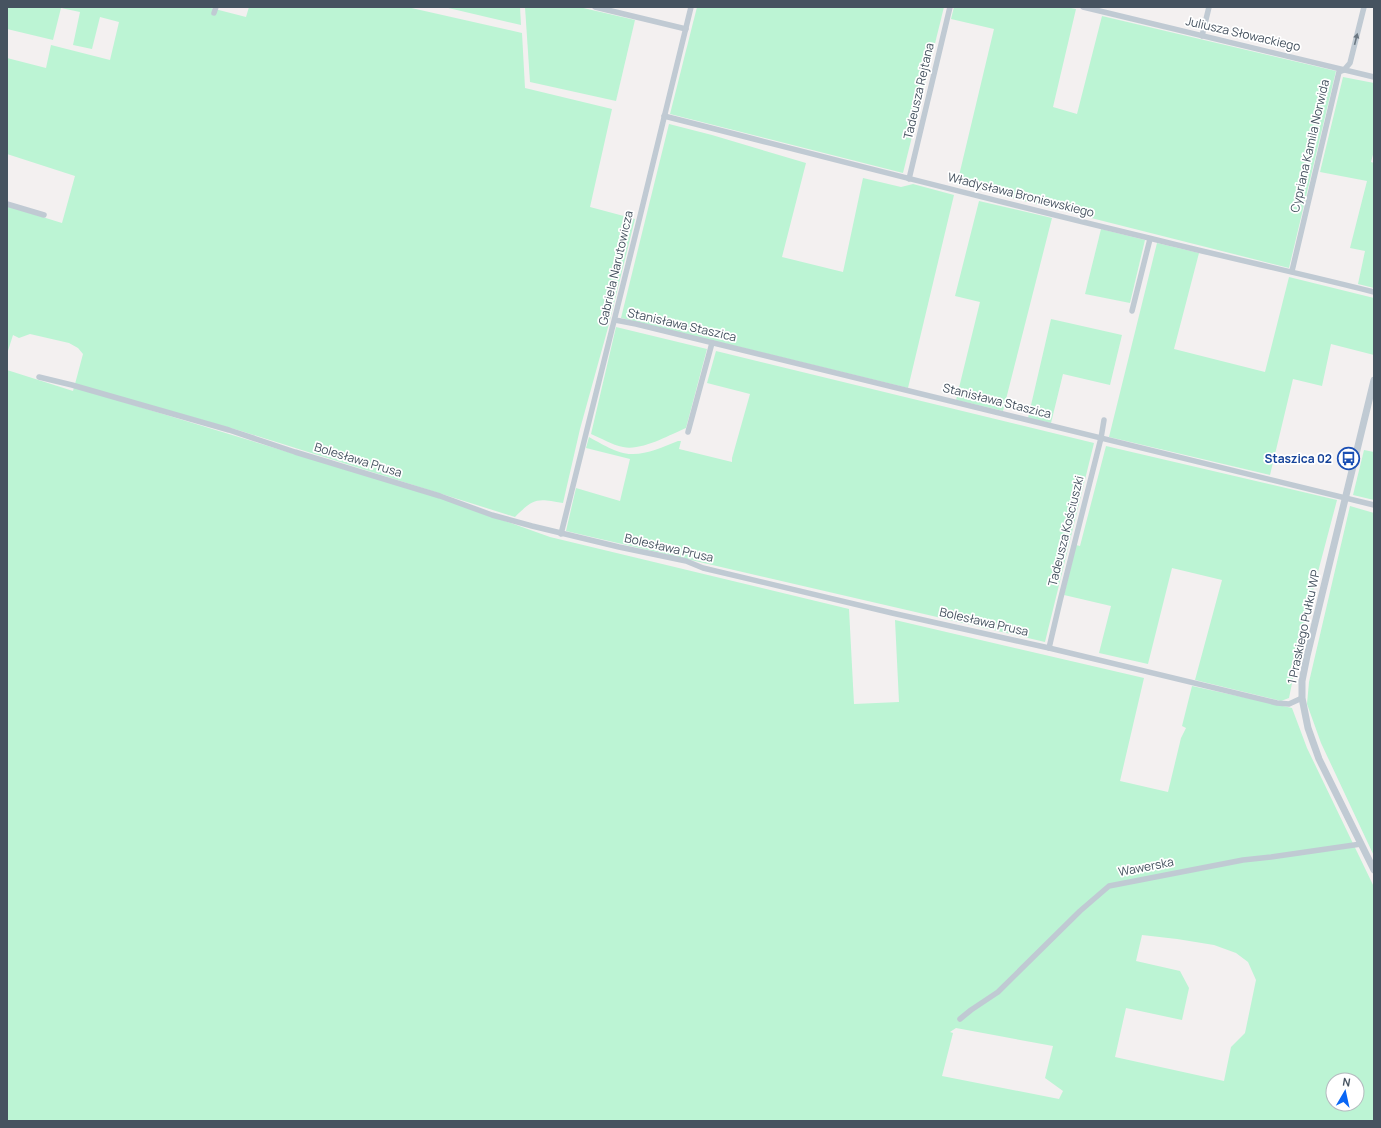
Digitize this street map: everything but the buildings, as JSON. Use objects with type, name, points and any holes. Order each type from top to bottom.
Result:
[{"type":"street","points":[[214,13],[216,7]]},
{"type":"street","points":[[594,7],[686,29]]},
{"type":"street","name":"Gabriela Narutowicza","points":[[561,534],[691,7]]},
{"type":"street","name":"Tadeusza Rejtana","points":[[909,179],[950,7]]},
{"type":"street","name":"Juliusza Słowackiego","points":[[1083,7],[1374,77]]},
{"type":"street","points":[[1202,36],[1209,7]]},
{"type":"street","name":"Cypriana Kamila Norwida","points":[[1292,271],[1339,72],[1344,70],[1350,63],[1364,7]]},
{"type":"street","name":"Władysława Broniewskiego","points":[[664,116],[1150,239],[1292,271],[1374,292]]},
{"type":"street","points":[[7,204],[44,215]]},
{"type":"street","points":[[1132,311],[1150,239]]},
{"type":"street","name":"Stanisława Staszica","points":[[615,320],[1374,505]]},
{"type":"street","points":[[688,432],[712,343]]},
{"type":"street","name":"Bolesława Prusa","points":[[39,377],[229,430],[295,452],[440,496],[492,514],[561,534],[686,561],[704,568],[1049,648],[1277,703],[1289,704],[1302,698]]},
{"type":"street","name":"1 Praskiego Pułku WP","points":[[1374,380],[1302,681],[1302,698],[1305,719],[1312,742],[1374,870]]},
{"type":"street","name":"Tadeusza Kościuszki","points":[[1049,648],[1101,438],[1104,420]]},
{"type":"street","name":"Wawerska","points":[[960,1020],[971,1010],[998,992],[1080,911],[1109,886],[1243,860],[1362,844]]},
{"type":"green space","points":[[7,7],[207,7],[246,17],[249,7],[407,7],[522,33],[525,88],[612,109],[590,207],[635,219],[609,324],[580,429],[563,503],[547,500],[536,501],[527,506],[515,517],[241,431],[75,384],[83,354],[78,348],[69,343],[30,334],[19,338],[13,335],[7,354],[7,206],[62,223],[75,176],[7,154],[7,58],[46,68],[51,45],[110,60],[119,22],[100,17],[92,49],[73,45],[80,12],[61,8],[53,40],[7,29]]},
{"type":"green space","points":[[444,7],[520,7],[521,25]]},
{"type":"green space","points":[[525,7],[579,7],[635,20],[616,101],[530,82]]},
{"type":"green space","points":[[697,7],[944,7],[903,173],[670,114]]},
{"type":"green space","points":[[954,7],[1066,7],[1076,9],[1053,107],[1077,114],[1102,16],[1336,71],[1289,268],[957,184],[994,29],[951,19]]},
{"type":"green space","points":[[1343,77],[1374,83],[1374,151],[1371,162],[1374,163],[1374,288],[1358,284],[1365,251],[1350,248],[1367,181],[1320,172]]},
{"type":"green space","points":[[669,124],[806,163],[782,257],[843,272],[863,178],[901,187],[913,184],[954,195],[908,388],[621,318]]},
{"type":"green space","points":[[979,201],[1052,218],[1003,411],[956,400],[980,302],[955,296]]},
{"type":"green space","points":[[1101,229],[1145,240],[1130,303],[1085,294]]},
{"type":"green space","points":[[1157,243],[1199,253],[1174,349],[1265,372],[1289,277],[1374,298],[1374,355],[1331,344],[1322,386],[1293,379],[1270,475],[1109,437]]},
{"type":"green space","points":[[1051,319],[1122,335],[1110,385],[1063,374],[1051,423],[1028,418]]},
{"type":"green space","points":[[616,327],[707,349],[686,428],[647,445],[630,448],[615,445],[591,434]]},
{"type":"green space","points":[[716,351],[1094,443],[1045,642],[566,531],[576,488],[620,501],[630,459],[586,448],[589,437],[610,448],[628,454],[639,454],[681,441],[679,449],[732,462],[750,394],[707,383]]},
{"type":"green space","points":[[7,370],[73,391],[74,387],[443,499],[550,537],[849,609],[854,704],[899,702],[895,620],[1144,678],[1120,781],[1168,792],[1181,738],[1186,728],[1182,726],[1192,686],[1292,708],[1307,748],[1374,887],[1374,1121],[7,1121]],"holes":[[[1142,935],[1214,945],[1236,953],[1248,962],[1256,980],[1245,1033],[1231,1047],[1224,1081],[1115,1057],[1126,1008],[1182,1020],[1189,988],[1180,971],[1136,961]],[[956,1028],[1053,1046],[1045,1078],[1063,1091],[1059,1099],[942,1076],[953,1033],[950,1032]]]},
{"type":"green space","points":[[1106,446],[1337,500],[1304,625],[1289,698],[1281,701],[1195,680],[1222,580],[1172,568],[1148,664],[1099,653],[1111,606],[1064,595],[1076,545],[1080,546]]},
{"type":"green space","points":[[1364,450],[1374,452],[1374,500],[1353,495]]},
{"type":"green space","points":[[1350,506],[1374,513],[1374,856],[1321,743],[1307,704],[1309,682]]},
{"type":"place","name":"Staszica 02","points":[[1348,459]]}]
